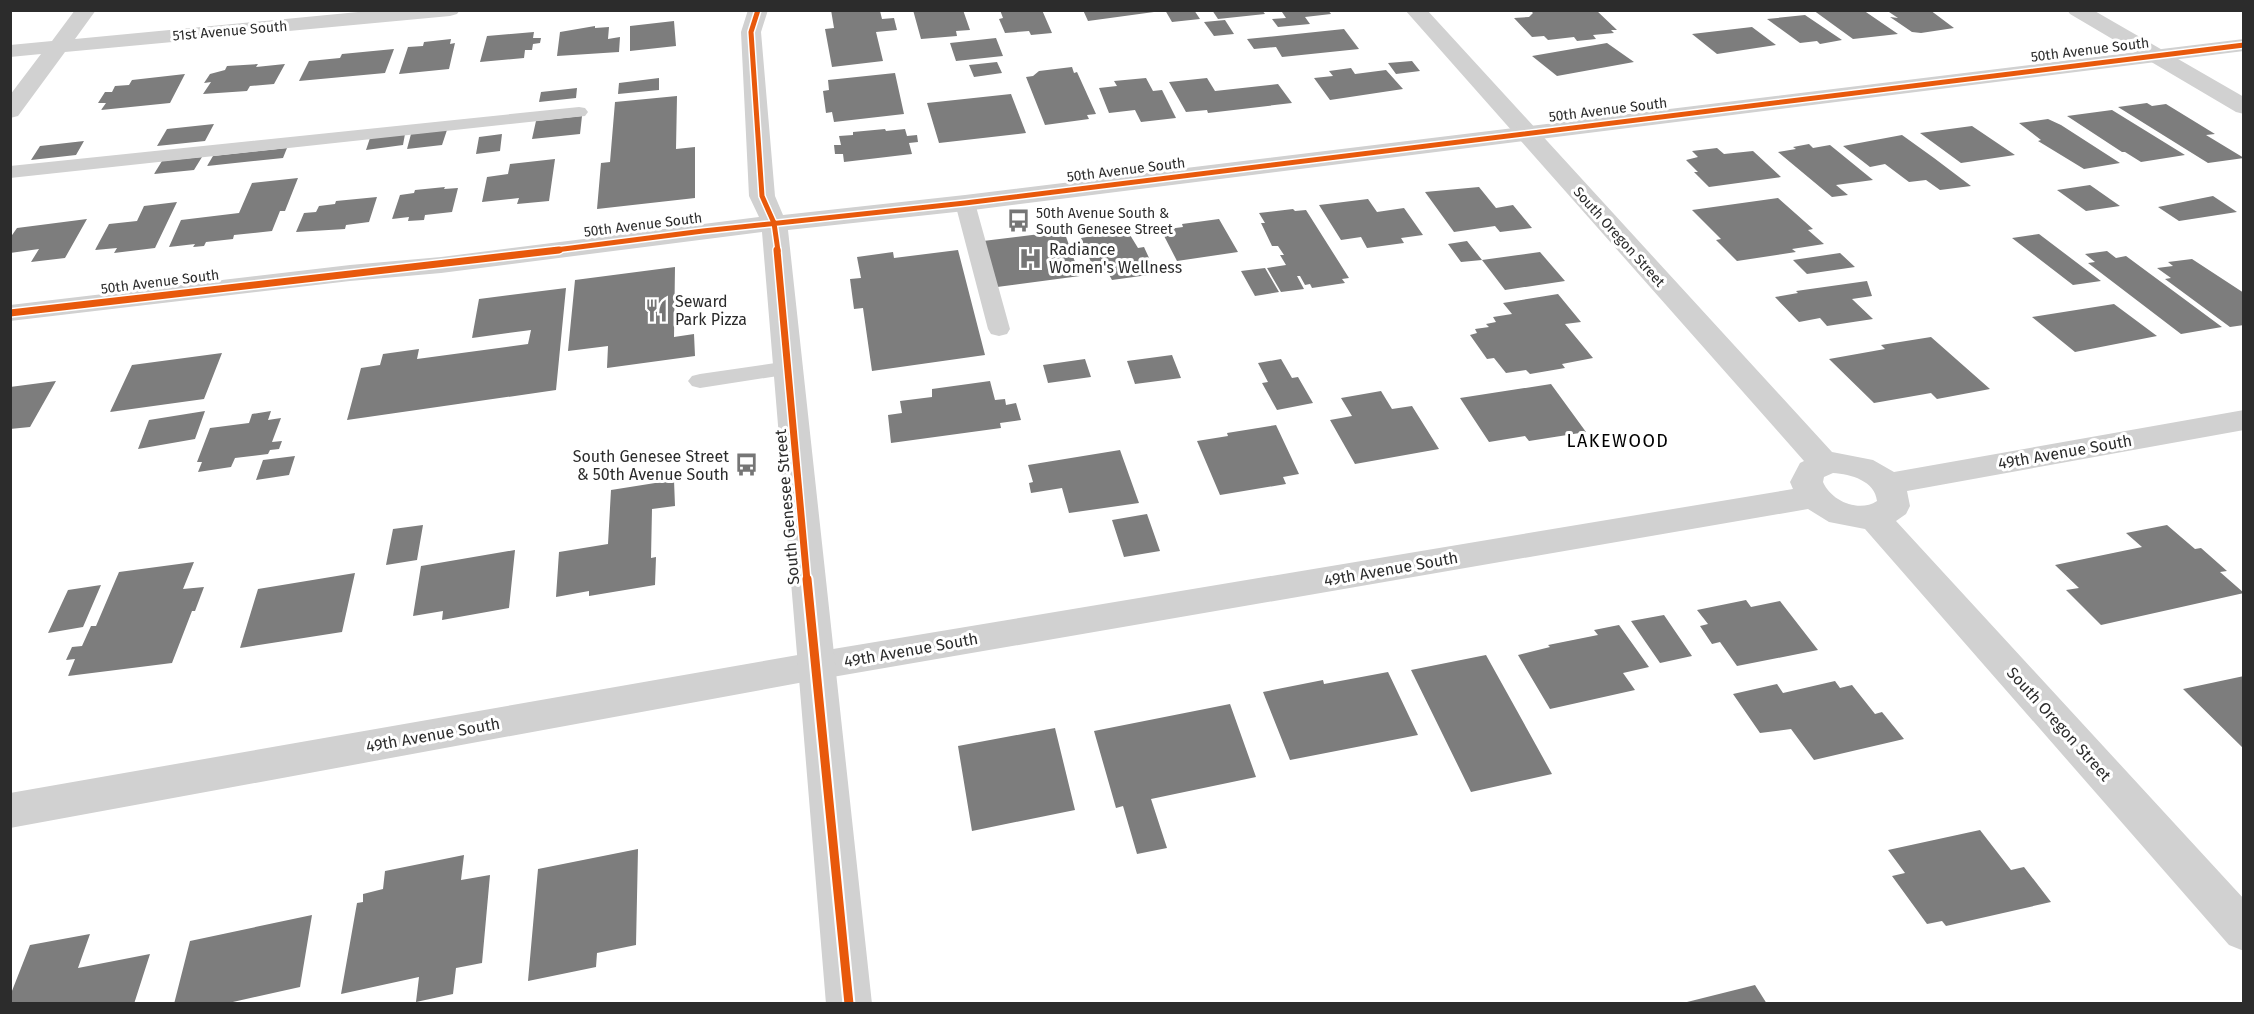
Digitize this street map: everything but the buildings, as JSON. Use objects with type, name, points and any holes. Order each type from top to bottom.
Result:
[{"type":"street","points":[[10,111],[86,10]]},
{"type":"street","name":"51st Avenue South","points":[[10,51],[450,10]]},
{"type":"street","name":"South Genesee Street","points":[[758,10],[751,32],[762,196],[774,223],[849,1004]]},
{"type":"street","name":"South Oregon Street","points":[[1415,10],[1824,463]]},
{"type":"street","points":[[2077,10],[2244,107]]},
{"type":"street","name":"50th Avenue South","points":[[10,313],[350,273],[441,265],[774,223],[965,203],[2244,45]]},
{"type":"street","name":"49th Avenue South","points":[[1880,501],[2244,420]]},
{"type":"street","points":[[1844,462],[1872,472],[1880,501],[1854,518],[1839,513],[1814,497],[1807,487],[1805,478],[1809,470],[1824,463],[1844,462]]},
{"type":"street","name":"49th Avenue South","points":[[10,811],[815,666],[1814,497]]},
{"type":"street","name":"South Oregon Street","points":[[1880,501],[2244,931]]},
{"type":"lane","points":[[10,172],[579,112]]},
{"type":"lane","points":[[965,203],[999,329]]},
{"type":"lane","points":[[700,381],[789,368]]},
{"type":"cycle path","points":[[758,10],[751,32],[762,196],[774,223],[779,262],[815,666],[849,1004]]},
{"type":"cycle path","points":[[10,313],[350,273],[441,265],[703,231],[965,203],[2244,45]]},
{"type":"place","name":"50th Avenue South & South Genesee Street","points":[[1018,221]]},
{"type":"place","name":"Radiance Women's Wellness","points":[[1031,258]]},
{"type":"place","name":"Seward Park Pizza","points":[[657,310]]},
{"type":"place","name":"South Genesee Street & 50th Avenue South","points":[[747,465]]},
{"type":"district","name":"LAKEWOOD","points":[[1618,441]]}]
